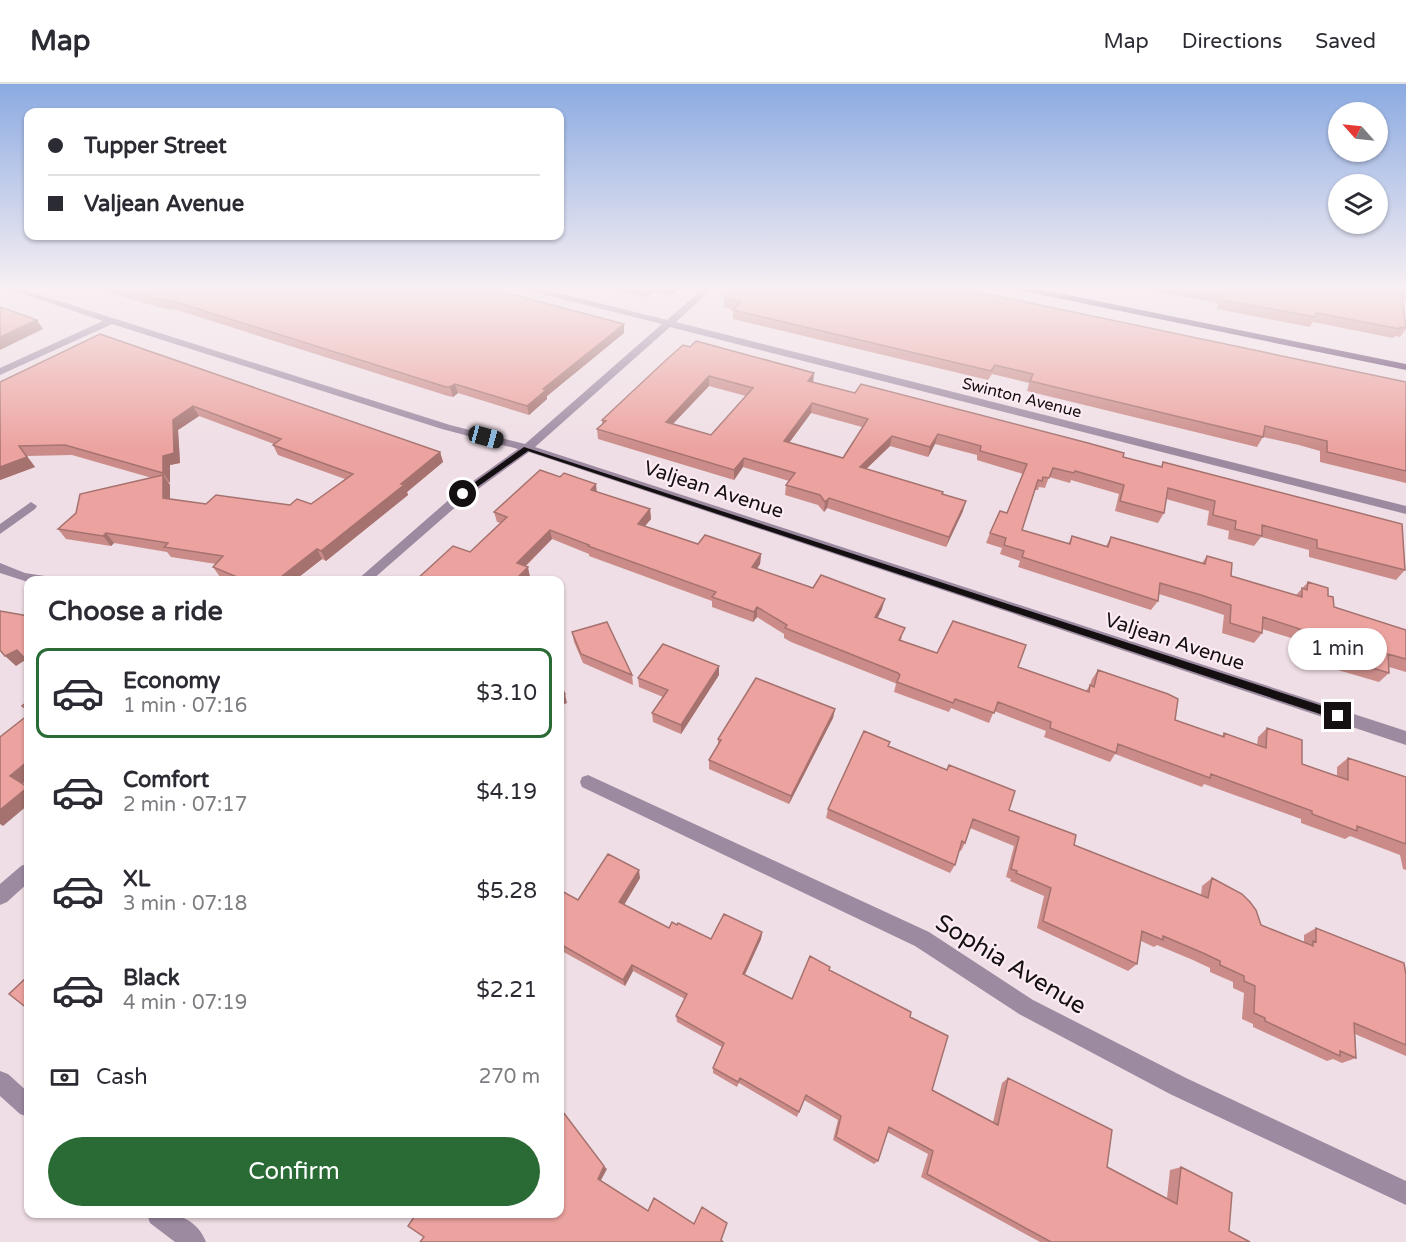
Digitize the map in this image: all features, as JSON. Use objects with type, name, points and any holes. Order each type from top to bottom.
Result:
[{"type":"main road","points":[[1280,341],[1406,367]]},
{"type":"street","points":[[0,372],[67,341]]},
{"type":"street","name":"Valjean Avenue","points":[[183,341],[446,427],[527,448],[1406,738]]},
{"type":"street","points":[[369,576],[463,494],[527,448],[649,341]]},
{"type":"street","name":"Swinton Avenue","points":[[740,341],[1406,510]]},
{"type":"street","points":[[0,530],[31,506]]},
{"type":"street","points":[[0,568],[24,577]]},
{"type":"street","name":"Sophia Avenue","points":[[588,782],[922,939],[1026,1007],[1178,1086],[1406,1193]]},
{"type":"street","points":[[0,896],[24,875]]},
{"type":"street","points":[[0,1082],[24,1103]]},
{"type":"street","points":[[164,1218],[194,1242]]},
{"type":"building","points":[[85,341],[120,341],[440,452],[401,484],[404,485],[321,551],[317,549],[282,576],[234,576],[213,567],[223,556],[164,547],[168,543],[106,533],[103,536],[58,529],[76,513],[80,494],[163,475],[163,498],[206,504],[216,495],[290,505],[297,499],[311,504],[353,474],[273,445],[281,439],[193,406],[173,420],[174,453],[163,456],[163,473],[65,445],[19,446],[27,457],[0,467],[0,382]]},
{"type":"building","points":[[300,341],[603,341],[543,389],[546,390],[527,406],[455,384],[446,387]]},
{"type":"building","points":[[696,341],[814,373],[808,381],[855,393],[861,384],[1124,453],[1123,457],[1162,467],[1163,462],[1402,524],[1405,570],[1317,548],[1317,540],[1262,525],[1262,536],[1235,529],[1236,521],[1213,515],[1215,501],[1168,488],[1164,513],[1120,501],[1124,485],[1075,471],[1074,473],[1053,468],[1049,478],[1043,477],[1042,481],[1038,480],[1022,530],[1070,544],[1072,536],[1108,547],[1111,537],[1205,564],[1207,556],[1232,563],[1231,576],[1302,597],[1302,588],[1307,590],[1308,582],[1328,588],[1328,596],[1333,597],[1334,607],[1406,630],[1406,659],[1388,654],[1389,673],[1309,649],[1309,632],[1263,617],[1262,633],[1230,623],[1231,605],[1201,595],[1160,583],[1158,601],[1022,557],[1024,551],[1004,545],[1006,538],[990,533],[1000,511],[1007,513],[1027,464],[980,451],[981,446],[938,434],[930,447],[892,436],[860,467],[966,501],[949,537],[829,498],[825,502],[820,495],[786,485],[795,473],[744,458],[734,470],[597,429],[606,421],[602,420],[683,345],[690,347]],"holes":[[[709,376],[753,388],[711,435],[666,422]],[[812,403],[868,419],[843,458],[784,441]]]},
{"type":"building","points":[[864,341],[1211,341],[1406,382],[1406,471],[1327,452],[1327,441],[1265,426],[1263,437],[1030,381],[1033,374],[995,365],[991,371]]},
{"type":"building","points":[[540,470],[560,477],[564,473],[596,484],[591,490],[650,509],[638,524],[698,544],[705,535],[761,554],[752,567],[813,588],[821,575],[885,599],[875,617],[905,628],[899,640],[937,653],[953,621],[1026,645],[1018,667],[1089,692],[1090,685],[1094,687],[1098,670],[1178,699],[1175,720],[1224,737],[1224,733],[1266,748],[1267,728],[1302,740],[1302,764],[1348,780],[1348,758],[1406,777],[1406,844],[1357,826],[1357,831],[1312,814],[1312,811],[1211,774],[1210,778],[1118,744],[1116,753],[1050,728],[1051,722],[998,702],[994,713],[955,699],[953,703],[897,682],[900,675],[898,673],[785,628],[787,625],[757,607],[754,612],[712,597],[716,592],[550,530],[517,563],[528,567],[519,576],[420,576],[453,546],[470,552],[507,517],[494,512]]},
{"type":"building","points":[[0,611],[24,615],[24,658],[17,650],[5,656],[0,650]]},
{"type":"building","points":[[607,622],[632,675],[581,654],[572,632]]},
{"type":"building","points":[[663,644],[719,666],[681,725],[652,713],[668,690],[638,678]]},
{"type":"building","points":[[756,678],[835,709],[791,796],[709,760],[721,740],[718,739]]},
{"type":"building","points":[[24,718],[24,764],[10,776],[24,785],[24,790],[0,810],[0,737]]},
{"type":"building","points":[[864,731],[890,742],[888,746],[947,770],[949,765],[1015,791],[1009,810],[1076,835],[1074,845],[1208,898],[1212,878],[1242,894],[1256,910],[1261,925],[1313,946],[1313,941],[1316,942],[1316,928],[1404,963],[1406,1045],[1354,1023],[1356,1058],[1340,1051],[1340,1056],[1265,1021],[1265,1018],[1254,1013],[1255,986],[1244,981],[1244,976],[1220,965],[1220,961],[1203,953],[1163,936],[1163,940],[1142,931],[1137,964],[1043,921],[1051,888],[1011,869],[1019,837],[973,819],[965,843],[962,841],[955,865],[828,809]]},
{"type":"building","points":[[608,854],[639,870],[619,902],[669,928],[672,922],[677,925],[678,923],[711,939],[724,914],[762,932],[743,974],[792,999],[810,956],[830,967],[829,970],[911,1012],[910,1017],[948,1036],[932,1090],[998,1125],[1008,1078],[1112,1130],[1107,1167],[1177,1204],[1181,1167],[1232,1193],[1229,1231],[1250,1242],[1051,1242],[927,1174],[933,1151],[889,1127],[878,1161],[836,1137],[841,1116],[806,1095],[799,1112],[740,1078],[738,1082],[713,1068],[724,1043],[676,1016],[687,994],[632,965],[623,980],[564,946],[564,892],[578,900]]},
{"type":"building","points":[[24,980],[24,1006],[9,994]]},
{"type":"building","points":[[564,1113],[604,1166],[598,1179],[648,1211],[654,1198],[694,1224],[702,1207],[727,1223],[721,1240],[723,1242],[420,1242],[424,1237],[408,1226],[413,1218],[564,1218]]},
{"type":"route","points":[[463,494],[527,448],[1338,716]]}]
